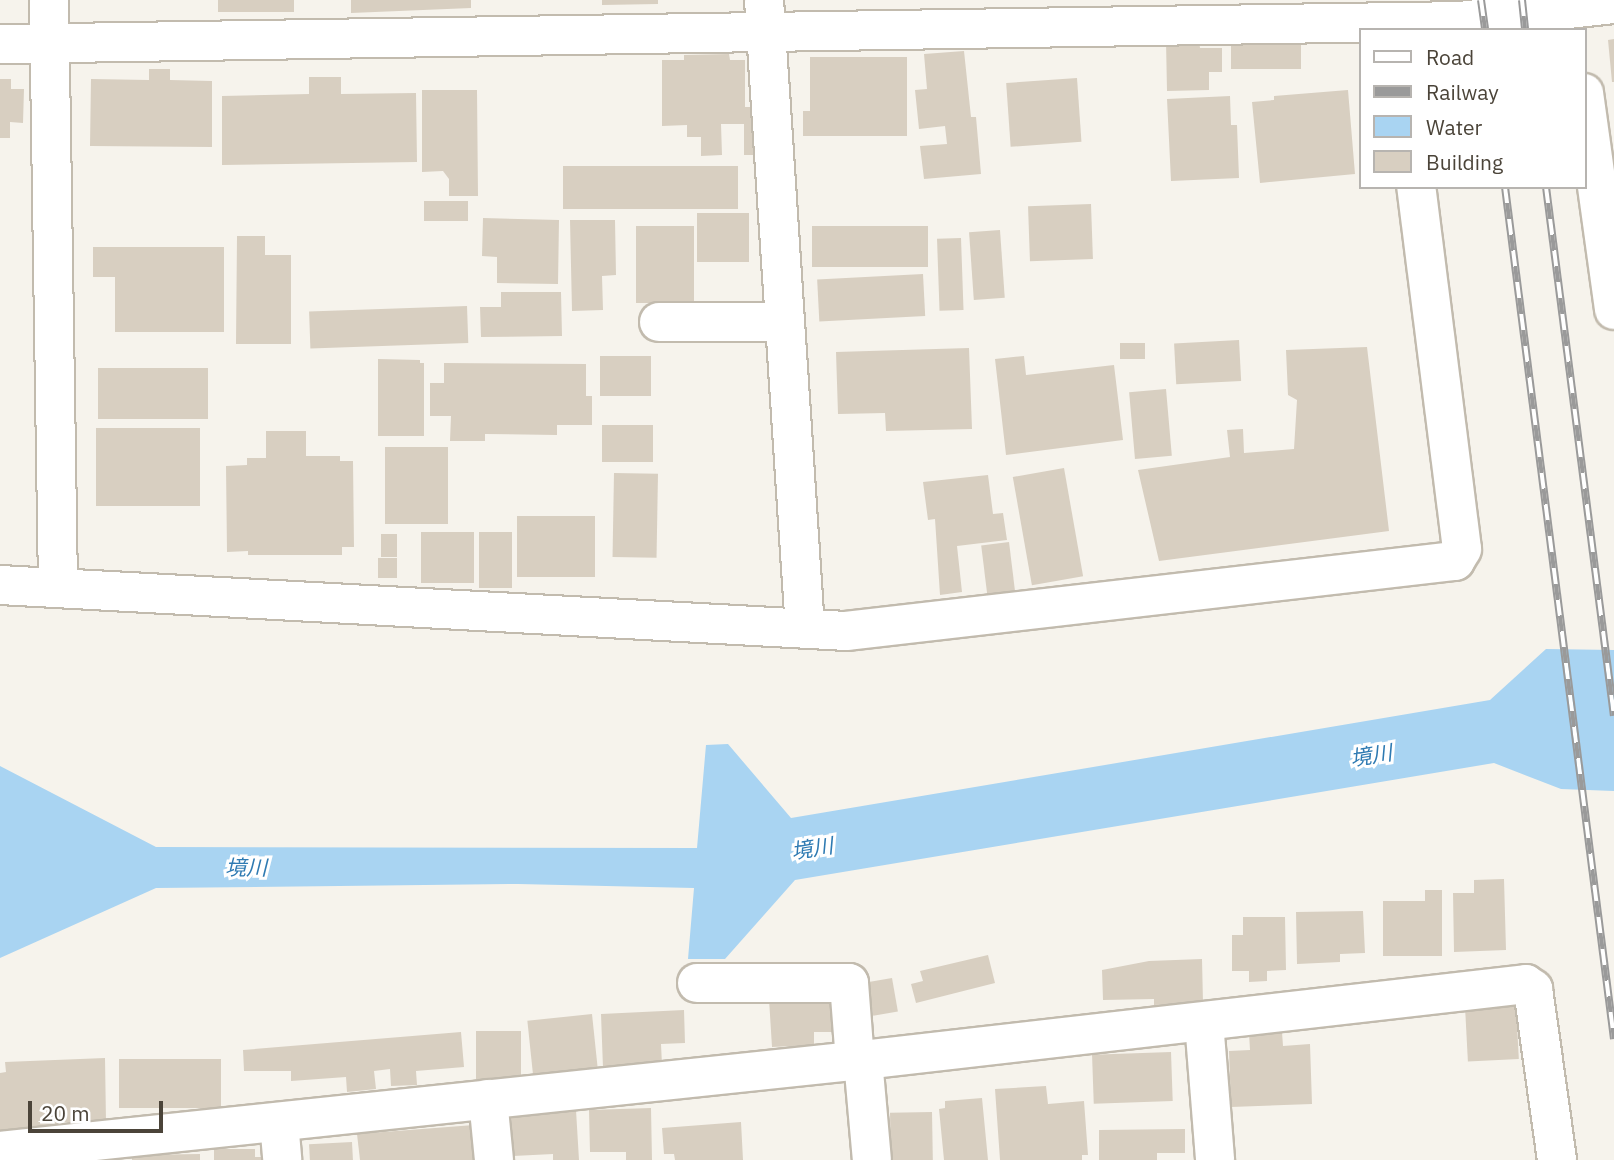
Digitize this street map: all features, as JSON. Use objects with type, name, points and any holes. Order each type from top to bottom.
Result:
[{"type":"street","points":[[49,0],[58,588]]},
{"type":"street","points":[[0,44],[765,17],[1485,19],[1573,12],[1614,4]]},
{"type":"street","points":[[765,17],[805,629]]},
{"type":"street","points":[[1586,107],[1614,310]]},
{"type":"street","points":[[0,585],[846,631],[1455,561],[1462,549],[1416,189]]},
{"type":"street","points":[[659,323],[785,322]]},
{"type":"street","points":[[698,983],[849,983],[872,1160]]},
{"type":"street","points":[[0,1151],[859,1060],[1526,984],[1533,989],[1557,1160]]},
{"type":"street","points":[[1204,1022],[1215,1160]]},
{"type":"street","points":[[488,1099],[494,1160]]},
{"type":"street","points":[[279,1122],[282,1160]]},
{"type":"water","name":"境川","points":[[1546,649],[1614,650],[1614,791],[1561,789],[1494,763],[795,880],[725,959],[688,959],[694,888],[518,884],[156,888],[0,958],[0,766],[156,847],[697,848],[706,745],[728,744],[791,818],[1490,700]]},
{"type":"building","points":[[218,0],[294,0],[294,12],[218,12]]},
{"type":"building","points":[[351,0],[471,0],[471,8],[351,13]]},
{"type":"building","points":[[602,0],[658,0],[658,4],[602,5]]},
{"type":"building","points":[[1231,39],[1301,39],[1301,69],[1231,69]]},
{"type":"building","points":[[1614,39],[1614,82],[1612,82],[1608,40]]},
{"type":"building","points":[[1199,40],[1200,48],[1222,48],[1222,72],[1209,72],[1209,90],[1167,91],[1166,41]]},
{"type":"building","points":[[964,51],[971,117],[976,117],[981,174],[924,179],[920,146],[947,144],[945,126],[919,129],[915,90],[927,89],[924,54]]},
{"type":"building","points":[[729,54],[730,60],[745,60],[745,107],[754,107],[754,155],[744,155],[744,124],[721,124],[722,155],[701,156],[701,137],[687,137],[687,125],[662,126],[662,60],[684,60],[684,55]]},
{"type":"building","points":[[810,57],[907,57],[907,136],[803,136],[803,111],[810,111]]},
{"type":"building","points":[[149,69],[170,69],[170,80],[212,81],[212,147],[90,146],[91,79],[149,80]]},
{"type":"building","points":[[309,77],[341,77],[341,94],[416,93],[417,162],[222,165],[222,96],[309,94]]},
{"type":"building","points":[[1077,78],[1081,142],[1011,147],[1006,83]]},
{"type":"building","points":[[0,79],[11,79],[11,89],[24,89],[23,123],[10,122],[10,138],[0,138]]},
{"type":"building","points":[[422,90],[477,90],[478,196],[449,196],[449,179],[443,171],[422,172]]},
{"type":"building","points":[[1348,90],[1355,174],[1260,183],[1252,102],[1274,100],[1274,96]]},
{"type":"building","points":[[1230,96],[1231,125],[1237,125],[1239,178],[1171,181],[1167,99]]},
{"type":"building","points":[[563,166],[738,166],[738,209],[563,209]]},
{"type":"building","points":[[424,201],[468,201],[468,221],[424,221]]},
{"type":"building","points":[[1091,204],[1093,259],[1030,261],[1028,206]]},
{"type":"building","points":[[697,213],[749,213],[749,262],[697,262]]},
{"type":"building","points":[[483,218],[559,220],[558,284],[497,283],[497,257],[482,256]]},
{"type":"building","points":[[570,220],[615,220],[616,275],[602,276],[603,310],[572,311]]},
{"type":"building","points":[[636,226],[694,226],[694,303],[636,303]]},
{"type":"building","points":[[812,226],[928,226],[928,267],[812,267]]},
{"type":"building","points":[[1000,230],[1005,298],[974,300],[969,232]]},
{"type":"building","points":[[237,236],[265,236],[265,255],[291,255],[291,344],[236,344]]},
{"type":"building","points":[[961,238],[964,310],[940,311],[937,239]]},
{"type":"building","points":[[93,247],[224,247],[224,332],[115,332],[115,277],[93,277]]},
{"type":"building","points":[[923,274],[925,316],[819,321],[817,280]]},
{"type":"building","points":[[501,292],[561,292],[562,336],[481,337],[480,307],[501,307]]},
{"type":"building","points":[[467,306],[468,343],[310,348],[309,312]]},
{"type":"building","points":[[1239,340],[1241,381],[1176,384],[1174,343]]},
{"type":"building","points":[[1120,343],[1145,343],[1145,359],[1120,359]]},
{"type":"building","points":[[1367,347],[1389,531],[1159,561],[1138,470],[1230,457],[1227,430],[1243,429],[1244,453],[1294,449],[1297,400],[1288,395],[1286,350]]},
{"type":"building","points":[[969,348],[972,429],[886,431],[885,413],[838,414],[836,352]]},
{"type":"building","points":[[600,356],[651,356],[651,396],[600,396]]},
{"type":"building","points":[[1024,356],[1026,375],[1114,365],[1123,440],[1006,455],[995,359]]},
{"type":"building","points":[[378,359],[420,360],[420,363],[424,363],[424,436],[378,436]]},
{"type":"building","points":[[444,363],[586,364],[586,396],[592,396],[592,425],[557,425],[557,435],[485,434],[485,441],[450,441],[451,416],[430,416],[430,383],[444,383]]},
{"type":"building","points":[[98,368],[208,368],[208,419],[98,419]]},
{"type":"building","points":[[1166,389],[1172,456],[1135,459],[1129,392]]},
{"type":"building","points":[[602,425],[653,425],[653,462],[602,462]]},
{"type":"building","points":[[96,428],[200,428],[200,506],[96,506]]},
{"type":"building","points":[[266,431],[306,431],[306,456],[340,456],[340,461],[353,461],[354,547],[342,547],[342,555],[248,555],[248,551],[227,552],[226,466],[247,465],[247,458],[266,458]]},
{"type":"building","points":[[385,447],[448,447],[448,524],[385,524]]},
{"type":"building","points":[[1064,468],[1083,576],[1032,585],[1013,477]]},
{"type":"building","points":[[614,473],[658,474],[657,558],[613,557]]},
{"type":"building","points":[[988,475],[993,514],[1003,513],[1007,540],[957,546],[962,592],[940,595],[935,519],[928,520],[923,482]]},
{"type":"building","points":[[517,516],[595,516],[595,577],[517,577]]},
{"type":"building","points":[[421,532],[474,532],[474,583],[421,583]]},
{"type":"building","points":[[479,532],[512,532],[512,588],[479,588]]},
{"type":"building","points":[[381,534],[397,534],[397,557],[381,557]]},
{"type":"building","points":[[1009,542],[1015,591],[987,594],[981,545]]},
{"type":"building","points":[[378,558],[397,558],[397,578],[378,578]]},
{"type":"building","points":[[1504,879],[1506,950],[1454,952],[1453,893],[1474,893],[1474,880]]},
{"type":"building","points":[[1425,890],[1442,890],[1442,956],[1383,956],[1383,901],[1425,901]]},
{"type":"building","points":[[1363,911],[1365,953],[1340,954],[1340,962],[1297,964],[1296,912]]},
{"type":"building","points":[[1243,917],[1285,917],[1286,970],[1267,971],[1267,981],[1249,982],[1249,971],[1232,971],[1232,935],[1243,935]]},
{"type":"building","points":[[988,955],[995,983],[916,1003],[911,984],[923,981],[920,971]]},
{"type":"building","points":[[1202,959],[1203,1003],[1154,1005],[1154,999],[1103,1000],[1102,970],[1149,961]]},
{"type":"building","points":[[892,978],[898,1011],[873,1016],[867,982]]},
{"type":"building","points":[[831,996],[832,1032],[814,1032],[814,1045],[772,1047],[769,999]]},
{"type":"building","points":[[1516,1005],[1519,1059],[1468,1062],[1465,1008]]},
{"type":"building","points":[[684,1010],[685,1043],[661,1044],[662,1065],[603,1068],[601,1014]]},
{"type":"building","points":[[592,1014],[598,1071],[533,1077],[527,1021]]},
{"type":"building","points":[[476,1031],[521,1031],[521,1079],[476,1079]]},
{"type":"building","points":[[461,1032],[464,1067],[416,1071],[417,1085],[391,1086],[390,1069],[374,1071],[376,1089],[347,1092],[346,1077],[291,1081],[291,1071],[244,1071],[243,1050]]},
{"type":"building","points":[[1282,1032],[1283,1046],[1310,1044],[1312,1104],[1231,1107],[1229,1051],[1250,1050],[1249,1033]]},
{"type":"building","points":[[1171,1052],[1173,1101],[1094,1104],[1092,1055]]},
{"type":"building","points":[[105,1058],[106,1122],[58,1122],[58,1133],[0,1138],[0,1073],[6,1072],[5,1062]]},
{"type":"building","points":[[119,1059],[221,1059],[221,1108],[119,1108]]},
{"type":"building","points":[[1046,1086],[1048,1104],[1084,1101],[1088,1155],[1082,1155],[1082,1160],[1000,1160],[995,1089]]},
{"type":"building","points":[[982,1098],[988,1160],[944,1160],[939,1109],[945,1108],[945,1101]]},
{"type":"building","points":[[651,1108],[652,1160],[626,1160],[626,1152],[590,1152],[589,1110]]},
{"type":"building","points":[[576,1110],[579,1160],[553,1160],[553,1154],[513,1156],[511,1114]]},
{"type":"building","points":[[932,1112],[933,1160],[891,1160],[890,1113]]},
{"type":"building","points":[[741,1122],[743,1160],[675,1160],[674,1154],[664,1154],[662,1128]]},
{"type":"building","points":[[474,1125],[476,1160],[360,1160],[357,1134]]},
{"type":"building","points":[[1185,1129],[1185,1153],[1157,1153],[1157,1160],[1099,1160],[1099,1130]]},
{"type":"building","points":[[352,1142],[353,1160],[310,1160],[309,1144]]},
{"type":"building","points":[[214,1149],[255,1149],[255,1157],[263,1157],[263,1160],[214,1160]]},
{"type":"building","points":[[200,1154],[200,1160],[132,1160],[132,1155]]},
{"type":"railway","points":[[1481,0],[1485,28]]},
{"type":"railway","points":[[1522,0],[1525,28]]},
{"type":"railway","points":[[1505,189],[1614,1039]]},
{"type":"railway","points":[[1546,189],[1614,716]]}]
